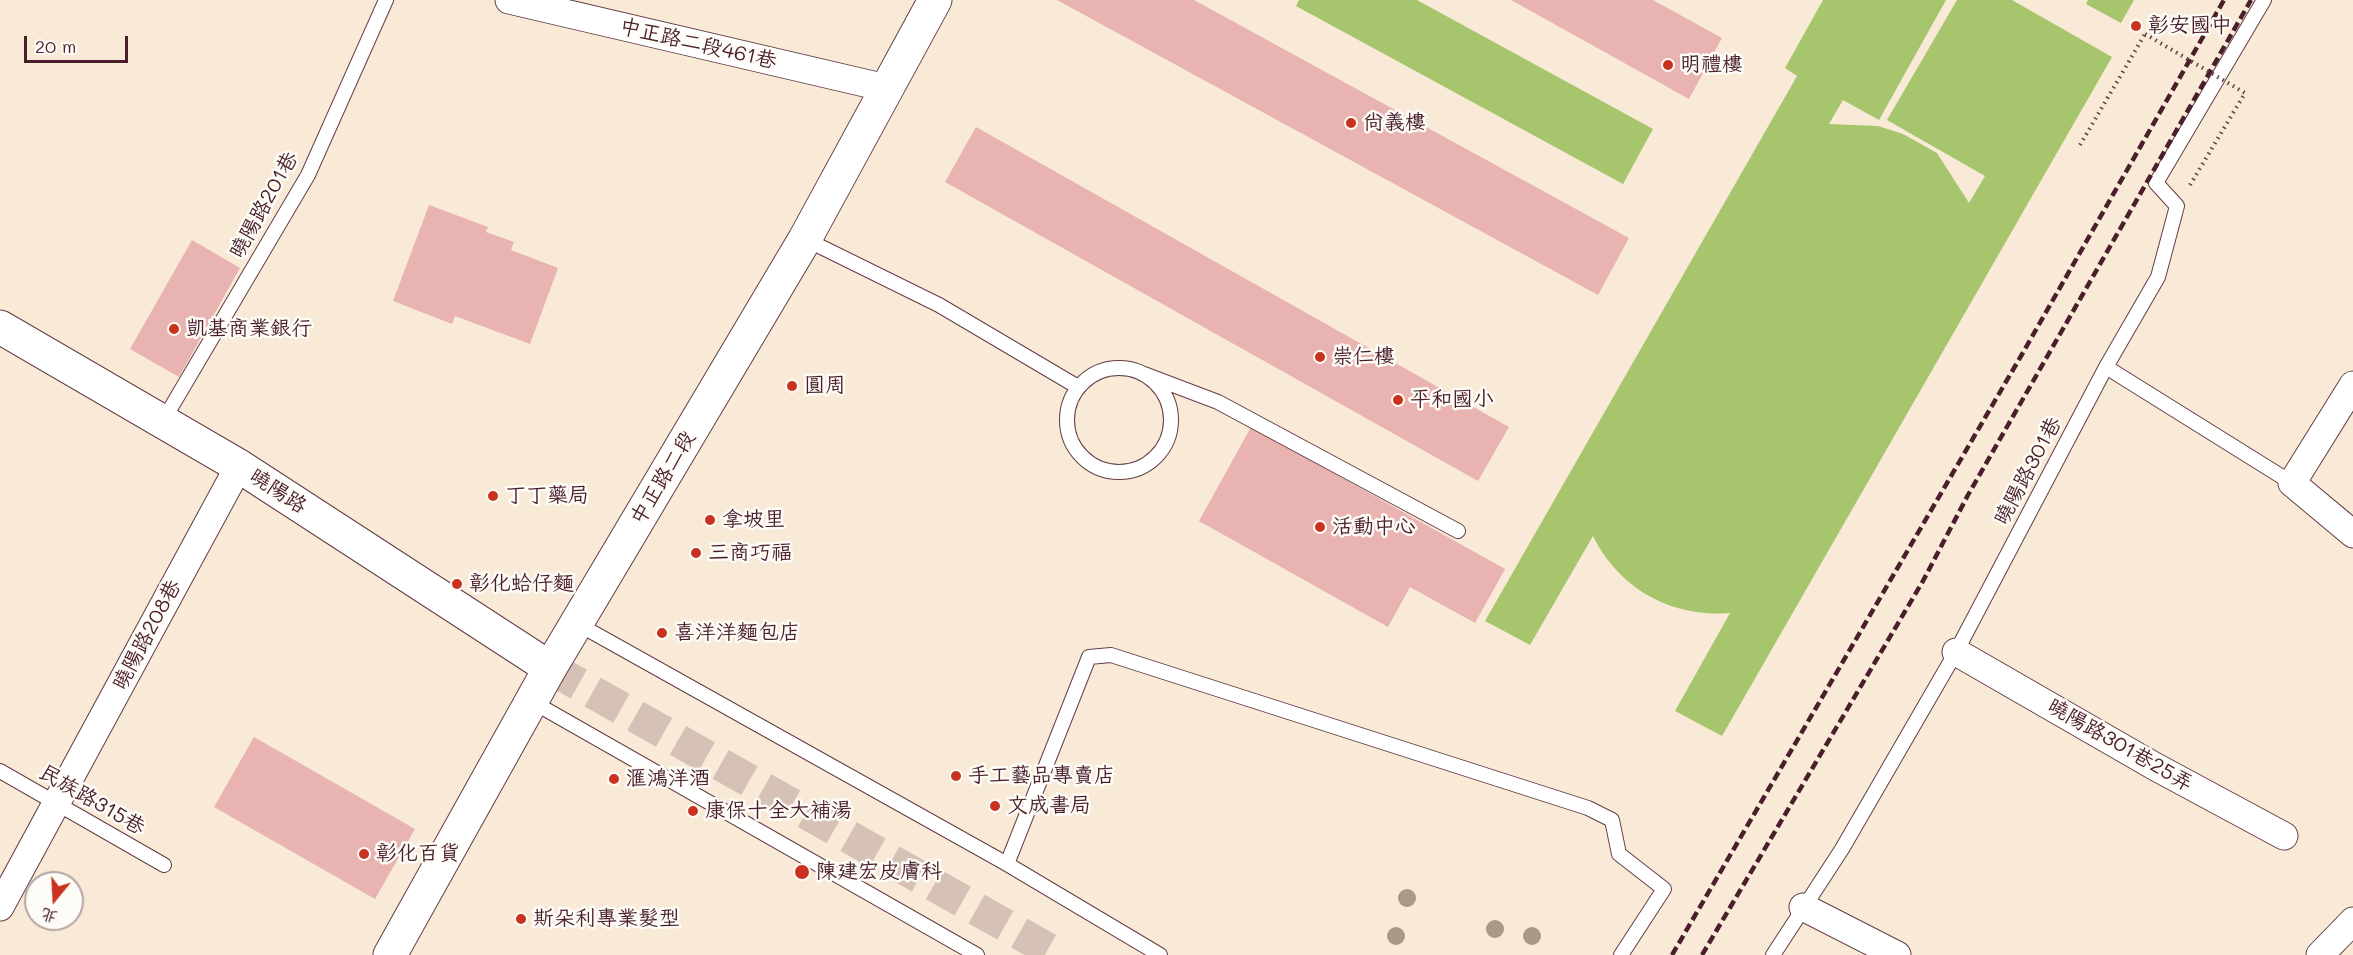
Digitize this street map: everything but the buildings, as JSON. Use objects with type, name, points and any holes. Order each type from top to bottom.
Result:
[{"type":"street","name":"中正路二段461巷","points":[[509,0],[886,88]]},
{"type":"street","name":"中正路二段","points":[[390,955],[576,623],[805,239],[934,0]]},
{"type":"street","name":"曉陽路","points":[[0,327],[239,466],[550,668]]},
{"type":"street","points":[[2353,385],[2292,483],[2353,534]]},
{"type":"street","name":"曉陽路208巷","points":[[0,907],[239,466]]},
{"type":"street","name":"曉陽路301巷25弄","points":[[1956,652],[2154,766],[2284,836]]},
{"type":"street","points":[[1803,907],[1897,955]]},
{"type":"street","points":[[2320,955],[2353,921]]},
{"type":"lane","name":"曉陽路201巷","points":[[163,421],[308,175],[386,0]]},
{"type":"lane","points":[[2177,206],[2156,183],[2264,0]]},
{"type":"lane","name":"曉陽路301巷","points":[[1773,955],[1842,849],[1956,652],[2106,367],[2158,278],[2177,206]]},
{"type":"lane","points":[[805,239],[939,305],[1078,387]]},
{"type":"lane","points":[[2106,367],[2292,483]]},
{"type":"lane","points":[[1144,374],[1157,384],[1167,397],[1172,429],[1167,444],[1157,457],[1144,467],[1129,472],[1113,473],[1097,468],[1083,459],[1074,447],[1067,432],[1066,416],[1070,400],[1078,387],[1102,370],[1117,368],[1144,374],[1218,402],[1458,531]]},
{"type":"lane","points":[[576,623],[1007,864],[1160,955]]},
{"type":"lane","points":[[1007,864],[1089,657],[1111,655],[1588,808],[1612,820],[1618,854],[1664,888],[1622,955]]},
{"type":"lane","points":[[531,701],[977,955]]},
{"type":"lane","name":"民族路315巷","points":[[0,771],[164,865]]},
{"type":"path","points":[[2080,145],[2145,34],[2245,93],[2177,206]]},
{"type":"green space","points":[[1299,0],[1417,0],[1653,129],[1623,184],[1296,6]]},
{"type":"green space","points":[[1823,0],[1946,0],[1879,120],[1843,100],[1829,124],[1878,126],[1903,134],[1937,153],[1969,203],[1985,176],[1887,120],[1957,0],[2012,0],[2112,57],[1722,736],[1675,711],[1730,613],[1688,611],[1649,596],[1617,571],[1593,536],[1530,645],[1485,621],[1797,76],[1785,68]]},
{"type":"green space","points":[[2088,0],[2134,0],[2121,23],[2086,4]]},
{"type":"tunnel","points":[[550,668],[1058,955]]},
{"type":"railway","points":[[1672,955],[2021,356],[2224,0]]},
{"type":"railway","points":[[1702,955],[1923,581],[1968,495],[2251,0]]},
{"type":"place","name":"彰安國中","points":[[2136,26]]},
{"type":"place","name":"明禮樓","points":[[1668,65]]},
{"type":"place","name":"尚義樓","points":[[1351,123]]},
{"type":"place","name":"凱基商業銀行","points":[[174,329]]},
{"type":"place","name":"崇仁樓","points":[[1320,357]]},
{"type":"place","name":"圓周","points":[[792,386]]},
{"type":"place","name":"平和國小","points":[[1398,400]]},
{"type":"place","name":"丁丁藥局","points":[[493,496]]},
{"type":"place","name":"拿坡里","points":[[710,520]]},
{"type":"place","name":"活動中心","points":[[1320,527]]},
{"type":"place","name":"三商巧福","points":[[696,553]]},
{"type":"place","name":"彰化蛤仔麵","points":[[457,584]]},
{"type":"place","name":"喜洋洋麵包店","points":[[662,633]]},
{"type":"place","name":"手工藝品專賣店","points":[[956,776]]},
{"type":"place","name":"滙鴻洋酒","points":[[614,779]]},
{"type":"place","name":"文成書局","points":[[995,806]]},
{"type":"place","name":"康保十全大補湯","points":[[693,811]]},
{"type":"place","name":"彰化百貨","points":[[364,854]]},
{"type":"place","name":"陳建宏皮膚科","points":[[802,872]]},
{"type":"place","name":"斯朵利專業髮型","points":[[521,919]]}]
